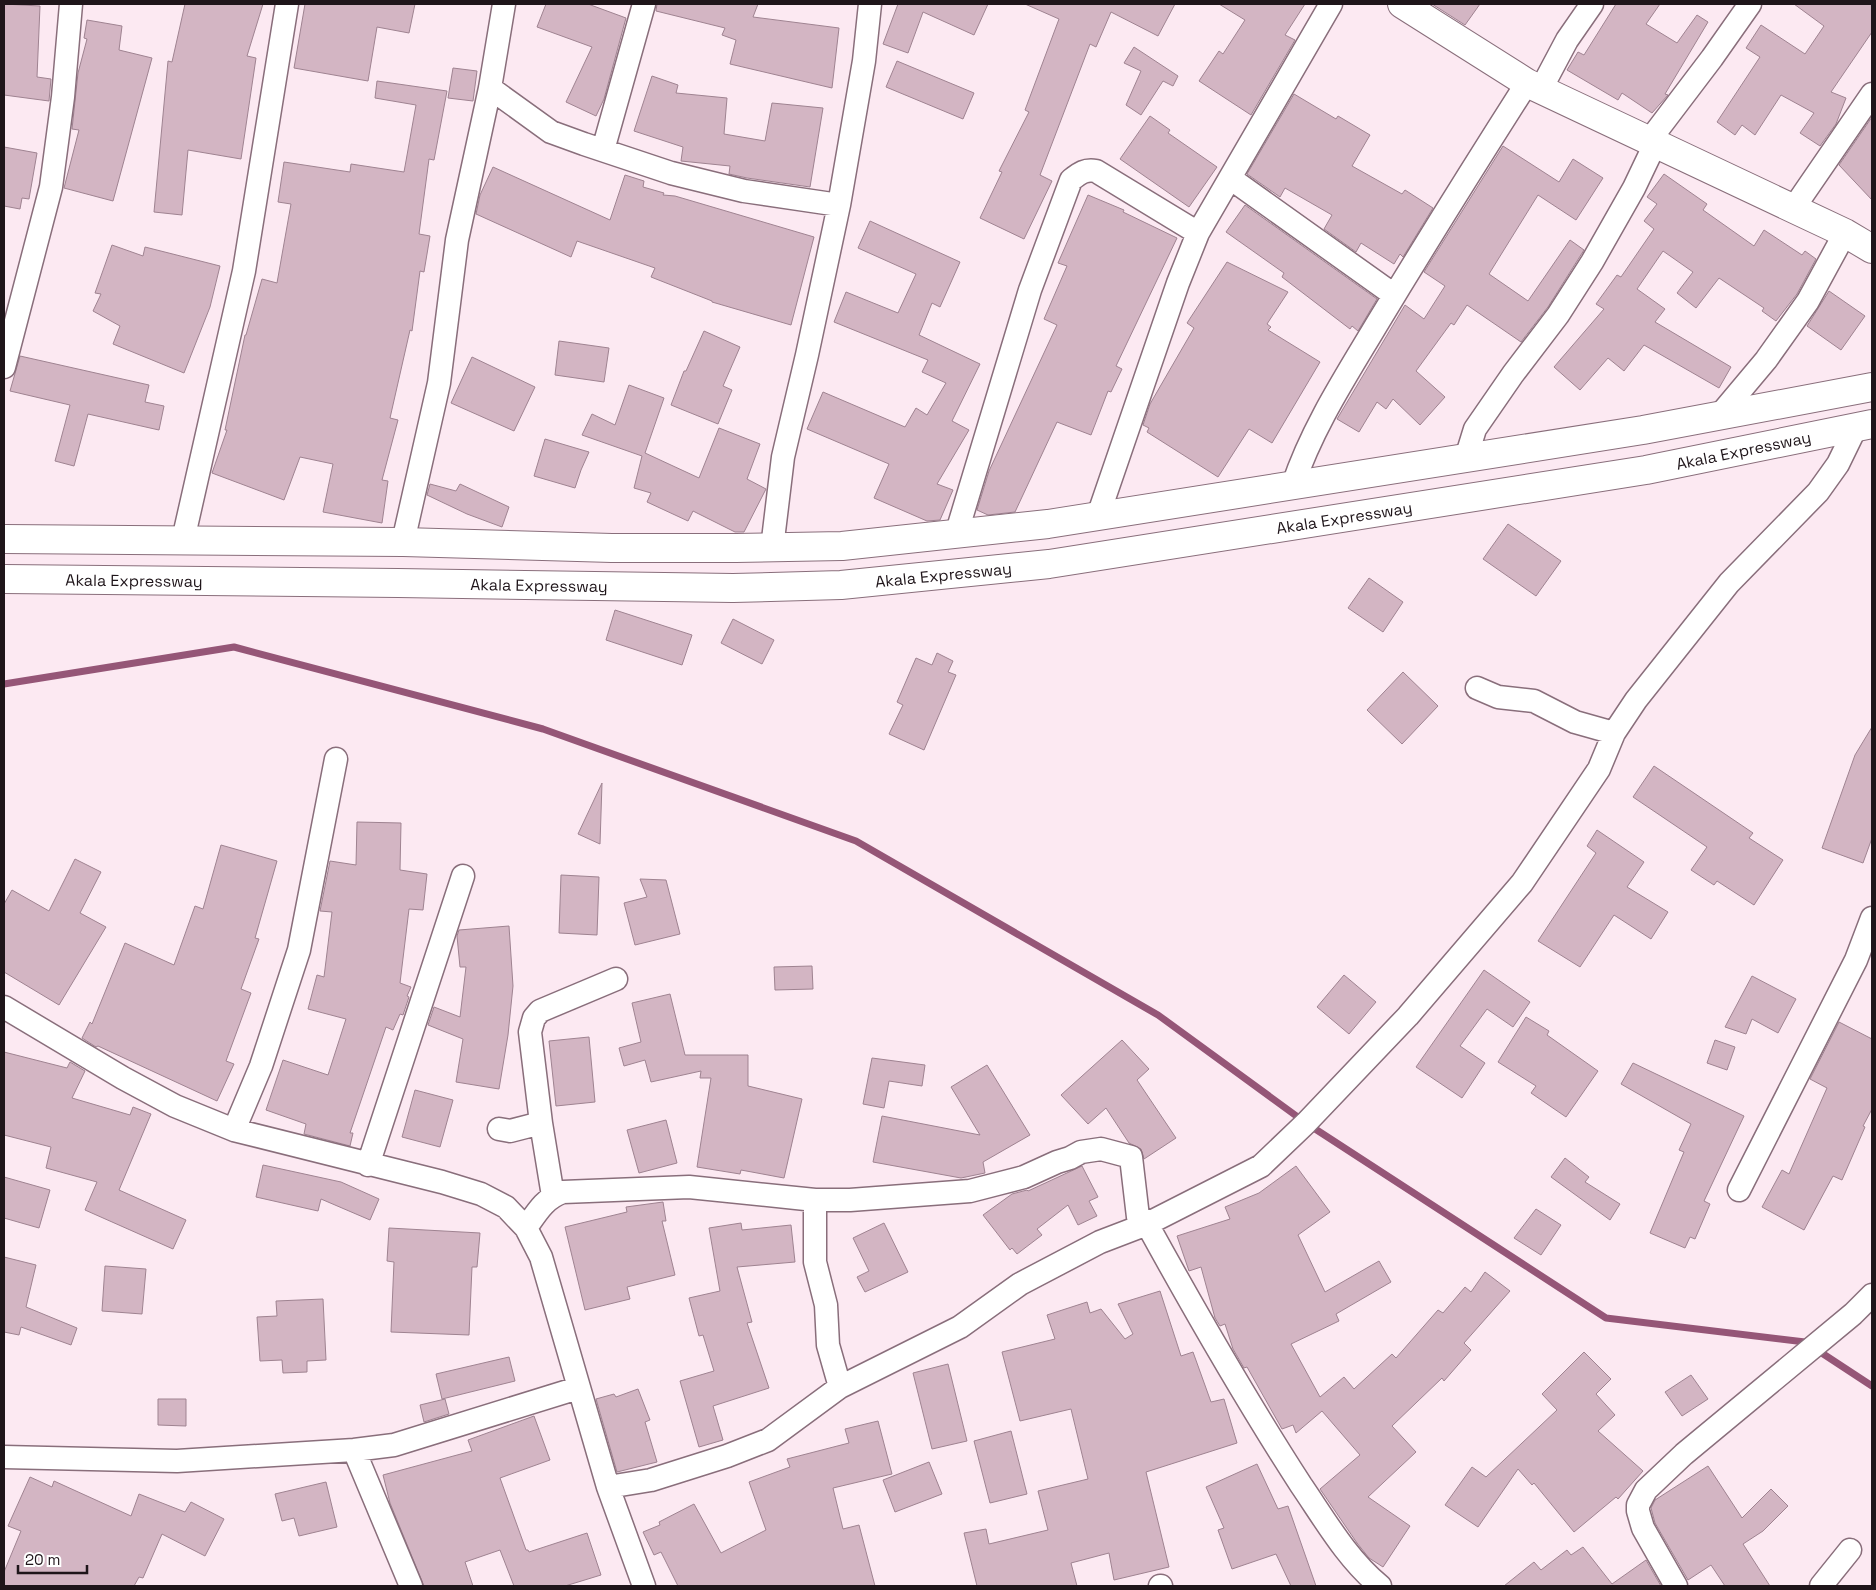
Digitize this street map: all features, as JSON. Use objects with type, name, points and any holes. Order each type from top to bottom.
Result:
[{"type":"main road","points":[[1402,4],[1534,86],[1845,233],[1872,249]]},
{"type":"main road","points":[[4,539],[403,542],[612,548],[842,546],[956,535],[1098,516],[1633,432],[1872,387]]},
{"type":"main road","name":"Akala Expressway","points":[[4,579],[723,588],[841,585],[1049,564],[1646,470],[1864,425]]},
{"type":"street","points":[[4,368],[51,187],[63,97],[71,4]]},
{"type":"street","points":[[183,540],[244,271],[287,4]]},
{"type":"street","points":[[403,542],[439,383],[457,240],[490,88],[504,4]]},
{"type":"street","points":[[603,150],[644,4]]},
{"type":"street","points":[[772,548],[783,458],[807,355],[838,204],[864,61],[870,4]]},
{"type":"street","points":[[1098,516],[1178,283],[1198,233],[1331,4]]},
{"type":"street","points":[[1293,485],[1303,457],[1332,398],[1394,295],[1534,86],[1592,4]]},
{"type":"street","points":[[1466,458],[1475,429],[1513,374],[1558,315],[1582,277],[1634,188],[1652,142],[1750,4]]},
{"type":"street","points":[[490,88],[551,132],[671,173],[744,191],[838,204]]},
{"type":"street","points":[[1793,209],[1872,94]]},
{"type":"street","points":[[956,535],[1030,290],[1071,180],[1082,172],[1089,170],[1096,172],[1198,233]]},
{"type":"street","points":[[1230,178],[1394,295]]},
{"type":"street","points":[[1719,416],[1766,360],[1808,301],[1845,233]]},
{"type":"street","points":[[608,1487],[651,1480],[727,1456],[768,1440],[840,1387],[960,1327],[1020,1284],[1100,1242],[1148,1223],[1261,1166],[1408,1016],[1522,883],[1599,769],[1614,734],[1636,700],[1729,583],[1818,492],[1864,425]]},
{"type":"street","points":[[1477,688],[1498,697],[1534,700],[1575,722],[1614,734]]},
{"type":"street","points":[[234,1130],[261,1066],[299,950],[336,759]]},
{"type":"street","points":[[368,1165],[463,876]]},
{"type":"street","points":[[1739,1190],[1856,960],[1872,918]]},
{"type":"street","points":[[553,1196],[541,1123],[530,1032],[534,1018],[540,1011],[616,979]]},
{"type":"street","points":[[4,1007],[123,1078],[175,1106],[234,1130],[442,1182],[480,1194],[506,1208],[526,1228],[540,1257],[608,1487],[644,1586]]},
{"type":"street","points":[[500,1129],[510,1131],[541,1123]]},
{"type":"street","points":[[526,1228],[541,1206],[553,1196],[563,1192],[690,1187],[814,1200],[850,1200],[970,1191],[1024,1178],[1081,1152],[1101,1149],[1131,1157],[1138,1217],[1148,1223],[1262,1424],[1349,1554],[1380,1586]]},
{"type":"street","points":[[814,1200],[815,1262],[826,1305],[828,1345],[840,1387]]},
{"type":"street","points":[[1676,1586],[1643,1528],[1638,1505],[1646,1490],[1678,1460],[1872,1295]]},
{"type":"street","points":[[4,1457],[177,1461],[354,1450],[394,1445],[578,1388]]},
{"type":"street","points":[[354,1450],[412,1586]]},
{"type":"street","points":[[1821,1586],[1850,1550]]},
{"type":"building","points":[[4,4],[40,6],[37,77],[51,79],[49,101],[4,95]]},
{"type":"building","points":[[185,4],[263,4],[247,56],[256,58],[241,159],[188,150],[182,215],[154,212],[168,61],[172,62]]},
{"type":"building","points":[[305,4],[415,4],[409,33],[377,27],[368,81],[294,68]]},
{"type":"building","points":[[546,4],[588,4],[626,18],[604,99],[596,116],[566,102],[592,47],[537,27]]},
{"type":"building","points":[[657,4],[758,4],[753,17],[839,28],[832,88],[730,64],[736,40],[722,35],[725,28],[656,11]]},
{"type":"building","points":[[898,4],[988,4],[974,35],[923,12],[908,53],[883,44]]},
{"type":"building","points":[[1025,4],[1175,4],[1158,36],[1111,12],[1096,47],[1090,44],[1040,175],[1052,181],[1024,239],[980,218],[1002,172],[999,171],[1029,112],[1025,110],[1059,19]]},
{"type":"building","points":[[1219,4],[1305,4],[1285,35],[1295,40],[1251,115],[1199,81],[1219,51],[1223,54],[1245,20]]},
{"type":"building","points":[[1432,4],[1480,4],[1465,25]]},
{"type":"building","points":[[1616,4],[1660,4],[1646,24],[1677,43],[1697,15],[1708,22],[1665,94],[1668,95],[1652,113],[1622,93],[1618,100],[1567,70],[1578,52],[1584,55]]},
{"type":"building","points":[[1794,4],[1872,4],[1872,32],[1831,92],[1846,98],[1836,124],[1820,146],[1800,133],[1814,113],[1781,95],[1755,135],[1742,125],[1735,135],[1717,122],[1760,57],[1746,48],[1761,25],[1805,54],[1824,26]]},
{"type":"building","points":[[87,20],[122,26],[119,50],[152,58],[113,201],[64,188],[79,130],[72,129],[78,73],[87,39],[84,38]]},
{"type":"building","points":[[1134,47],[1178,76],[1173,86],[1163,81],[1141,115],[1126,105],[1141,71],[1124,63]]},
{"type":"building","points":[[897,61],[974,93],[963,119],[886,87]]},
{"type":"building","points":[[453,68],[477,71],[473,101],[448,98]]},
{"type":"building","points":[[652,76],[678,85],[676,93],[727,98],[724,134],[765,141],[772,103],[823,108],[810,187],[729,174],[730,166],[681,161],[683,147],[634,131]]},
{"type":"building","points":[[377,81],[447,91],[434,160],[429,159],[419,234],[430,236],[424,272],[420,271],[412,331],[410,330],[390,418],[398,420],[382,480],[388,481],[382,523],[323,512],[333,464],[300,457],[284,500],[212,473],[227,430],[225,430],[245,335],[262,279],[277,283],[291,204],[278,202],[284,162],[350,172],[351,164],[404,172],[416,105],[375,98]]},
{"type":"building","points":[[1294,94],[1336,119],[1338,116],[1370,135],[1352,166],[1402,194],[1405,190],[1433,208],[1403,257],[1400,254],[1394,264],[1361,243],[1356,252],[1324,229],[1332,215],[1285,188],[1280,197],[1247,174]]},
{"type":"building","points":[[1150,116],[1170,130],[1168,133],[1217,167],[1189,207],[1120,159]]},
{"type":"building","points":[[1872,117],[1872,200],[1839,165]]},
{"type":"building","points":[[1503,146],[1559,182],[1573,159],[1603,178],[1576,220],[1538,195],[1489,274],[1528,301],[1570,240],[1584,250],[1548,307],[1521,342],[1467,305],[1454,325],[1451,323],[1416,371],[1445,397],[1420,425],[1393,399],[1386,409],[1377,402],[1359,432],[1337,419],[1405,305],[1424,319],[1445,286],[1424,272]]},
{"type":"building","points":[[4,147],[37,153],[29,199],[22,198],[20,209],[4,206]]},
{"type":"building","points":[[493,167],[610,220],[625,175],[644,181],[643,187],[664,193],[663,195],[675,196],[814,237],[791,325],[712,302],[651,277],[655,268],[577,241],[571,257],[476,214],[480,195]]},
{"type":"building","points":[[1664,174],[1707,204],[1703,210],[1754,246],[1764,230],[1802,255],[1805,251],[1816,259],[1797,294],[1776,321],[1762,311],[1764,308],[1719,278],[1696,308],[1677,293],[1693,272],[1663,251],[1637,289],[1665,309],[1655,322],[1731,367],[1719,388],[1644,345],[1624,371],[1608,358],[1580,390],[1554,367],[1604,309],[1596,304],[1617,275],[1621,277],[1654,229],[1644,221],[1657,204],[1647,197]]},
{"type":"building","points":[[1088,195],[1124,210],[1123,212],[1177,238],[1116,366],[1122,369],[1111,392],[1108,391],[1091,435],[1057,422],[1015,512],[988,515],[977,510],[989,471],[1057,325],[1044,319],[1067,266],[1058,263]]},
{"type":"building","points":[[1245,205],[1377,299],[1358,331],[1352,326],[1350,329],[1282,277],[1284,273],[1226,232]]},
{"type":"building","points":[[870,221],[960,262],[940,307],[932,303],[919,335],[980,364],[952,421],[969,430],[937,484],[953,490],[940,520],[927,521],[874,498],[889,464],[807,429],[823,392],[905,427],[916,408],[927,415],[946,383],[922,372],[928,360],[834,322],[846,292],[898,313],[916,274],[858,248]]},
{"type":"building","points":[[112,245],[143,256],[145,247],[220,266],[210,307],[184,373],[113,344],[120,326],[93,311],[101,294],[95,293]]},
{"type":"building","points":[[1227,262],[1288,292],[1267,324],[1271,327],[1268,330],[1320,362],[1272,443],[1249,429],[1218,477],[1147,432],[1149,428],[1143,425],[1150,404],[1194,328],[1187,323]]},
{"type":"building","points":[[1829,291],[1865,316],[1841,350],[1807,326]]},
{"type":"building","points":[[704,331],[740,347],[723,386],[732,390],[718,424],[671,405],[684,371],[686,371]]},
{"type":"building","points":[[559,341],[609,348],[604,382],[555,375]]},
{"type":"building","points":[[20,356],[149,385],[145,402],[164,406],[159,430],[88,414],[74,466],[55,461],[70,405],[10,391]]},
{"type":"building","points":[[472,357],[535,387],[514,431],[451,403]]},
{"type":"building","points":[[629,385],[664,398],[645,453],[699,478],[719,428],[760,444],[747,479],[766,489],[744,532],[735,532],[693,511],[688,521],[647,502],[651,493],[634,488],[642,456],[582,435],[592,414],[615,425]]},
{"type":"building","points":[[545,439],[589,452],[575,488],[534,476]]},
{"type":"building","points":[[430,484],[456,491],[460,484],[509,507],[502,527],[467,514],[427,495]]},
{"type":"building","points":[[1508,524],[1561,561],[1536,596],[1483,559]]},
{"type":"building","points":[[1369,578],[1403,602],[1383,632],[1348,608]]},
{"type":"building","points":[[615,610],[692,635],[682,665],[606,640]]},
{"type":"building","points":[[733,619],[774,640],[762,664],[721,643]]},
{"type":"building","points":[[937,653],[953,661],[948,672],[956,675],[924,750],[889,734],[903,705],[897,702],[916,658],[932,665]]},
{"type":"building","points":[[1403,672],[1438,706],[1402,744],[1367,710]]},
{"type":"building","points":[[1872,727],[1872,838],[1863,863],[1822,848],[1855,755]]},
{"type":"building","points":[[1654,766],[1753,833],[1749,838],[1783,860],[1754,905],[1717,881],[1714,885],[1691,870],[1707,847],[1633,797]]},
{"type":"building","points":[[602,783],[600,844],[578,834]]},
{"type":"building","points":[[357,822],[401,823],[400,870],[427,874],[423,910],[409,909],[400,983],[411,987],[407,996],[409,997],[403,1015],[400,1014],[393,1030],[386,1027],[350,1133],[353,1133],[350,1146],[304,1134],[306,1124],[266,1110],[283,1060],[328,1075],[346,1019],[308,1009],[317,975],[324,977],[332,912],[320,911],[330,861],[356,865]]},
{"type":"building","points":[[1597,830],[1644,862],[1627,887],[1668,912],[1651,939],[1614,915],[1580,967],[1538,941],[1596,853],[1587,846]]},
{"type":"building","points":[[221,845],[277,861],[255,938],[259,939],[241,989],[251,993],[226,1061],[234,1064],[217,1101],[98,1046],[96,1047],[82,1038],[90,1022],[92,1024],[125,943],[174,965],[195,906],[203,909]]},
{"type":"building","points":[[75,859],[101,872],[80,913],[106,927],[59,1005],[4,972],[4,904],[12,890],[49,911]]},
{"type":"building","points":[[561,875],[599,877],[597,935],[559,933]]},
{"type":"building","points":[[640,879],[666,880],[680,934],[635,945],[624,903],[647,897]]},
{"type":"building","points":[[509,926],[513,986],[508,1035],[499,1089],[456,1082],[463,1039],[428,1025],[434,1007],[460,1017],[466,967],[460,967],[457,936],[459,930]]},
{"type":"building","points":[[812,966],[813,989],[775,990],[774,967]]},
{"type":"building","points":[[1484,970],[1530,1002],[1513,1027],[1487,1009],[1460,1046],[1485,1063],[1462,1098],[1416,1067]]},
{"type":"building","points":[[1344,975],[1376,1002],[1349,1034],[1317,1007]]},
{"type":"building","points":[[1752,976],[1796,999],[1778,1033],[1752,1019],[1746,1034],[1725,1027]]},
{"type":"building","points":[[670,994],[685,1055],[748,1055],[748,1086],[802,1099],[784,1178],[741,1170],[740,1174],[697,1167],[711,1078],[700,1078],[701,1071],[651,1082],[645,1060],[624,1066],[619,1048],[641,1042],[632,1003]]},
{"type":"building","points":[[1526,1017],[1549,1031],[1547,1035],[1598,1071],[1566,1117],[1531,1093],[1536,1086],[1498,1062]]},
{"type":"building","points":[[1839,1022],[1872,1039],[1872,1109],[1863,1126],[1865,1127],[1842,1180],[1833,1176],[1804,1230],[1762,1207],[1782,1170],[1789,1174],[1827,1088],[1810,1079]]},
{"type":"building","points":[[589,1037],[595,1102],[556,1106],[549,1041]]},
{"type":"building","points":[[1122,1040],[1149,1069],[1137,1080],[1176,1138],[1144,1159],[1141,1149],[1129,1143],[1106,1108],[1088,1124],[1061,1095]]},
{"type":"building","points":[[1715,1040],[1735,1047],[1727,1070],[1707,1063]]},
{"type":"building","points":[[4,1052],[67,1068],[70,1062],[85,1071],[72,1098],[130,1115],[133,1107],[151,1114],[119,1190],[186,1220],[173,1249],[85,1210],[97,1182],[46,1168],[51,1147],[4,1135]]},
{"type":"building","points":[[872,1058],[925,1065],[922,1086],[889,1081],[884,1108],[863,1104]]},
{"type":"building","points":[[1633,1063],[1744,1116],[1704,1201],[1710,1204],[1695,1239],[1690,1237],[1685,1248],[1650,1233],[1684,1152],[1679,1150],[1691,1124],[1621,1084]]},
{"type":"building","points":[[987,1065],[1030,1135],[983,1162],[985,1173],[961,1178],[873,1162],[882,1116],[980,1135],[951,1087]]},
{"type":"building","points":[[415,1090],[453,1100],[440,1147],[402,1137]]},
{"type":"building","points":[[666,1120],[677,1163],[639,1173],[627,1130]]},
{"type":"building","points":[[1565,1158],[1589,1177],[1585,1182],[1620,1204],[1610,1220],[1551,1177]]},
{"type":"building","points":[[263,1165],[341,1182],[379,1199],[370,1220],[321,1199],[318,1211],[256,1197]]},
{"type":"building","points":[[1082,1166],[1098,1197],[1089,1201],[1097,1216],[1078,1225],[1068,1205],[1037,1229],[1042,1235],[1017,1254],[1012,1248],[1010,1250],[983,1215],[1012,1194],[1028,1191]]},
{"type":"building","points":[[1296,1166],[1330,1212],[1298,1235],[1325,1292],[1379,1261],[1391,1282],[1336,1314],[1339,1321],[1291,1344],[1320,1397],[1344,1377],[1354,1389],[1392,1354],[1396,1358],[1438,1310],[1443,1313],[1465,1287],[1471,1292],[1485,1272],[1510,1291],[1464,1343],[1471,1350],[1444,1381],[1442,1378],[1392,1426],[1416,1452],[1368,1497],[1410,1526],[1383,1567],[1369,1558],[1320,1489],[1360,1455],[1322,1411],[1296,1433],[1293,1425],[1282,1429],[1247,1367],[1244,1368],[1233,1349],[1225,1324],[1220,1326],[1215,1318],[1201,1267],[1189,1271],[1177,1236],[1230,1219],[1225,1207],[1259,1193]]},
{"type":"building","points":[[4,1177],[50,1190],[39,1228],[4,1218]]},
{"type":"building","points":[[663,1202],[666,1221],[662,1221],[675,1275],[627,1287],[630,1299],[585,1310],[565,1227],[627,1212],[626,1207]]},
{"type":"building","points":[[1536,1209],[1561,1225],[1541,1255],[1514,1238]]},
{"type":"building","points":[[741,1223],[742,1230],[791,1225],[795,1262],[737,1267],[752,1322],[747,1323],[769,1388],[713,1406],[723,1440],[699,1447],[680,1381],[714,1371],[703,1335],[699,1336],[689,1298],[720,1291],[709,1228]]},
{"type":"building","points":[[884,1223],[908,1272],[865,1292],[857,1277],[869,1271],[853,1238]]},
{"type":"building","points":[[389,1228],[480,1233],[477,1267],[472,1267],[469,1335],[391,1332],[394,1262],[387,1261]]},
{"type":"building","points":[[4,1257],[36,1265],[26,1307],[77,1328],[71,1345],[21,1327],[19,1335],[4,1332]]},
{"type":"building","points":[[105,1266],[146,1269],[142,1314],[102,1311]]},
{"type":"building","points":[[1160,1291],[1181,1356],[1193,1352],[1211,1402],[1224,1399],[1237,1443],[1146,1472],[1169,1567],[1114,1580],[1109,1553],[1071,1563],[1077,1586],[977,1586],[964,1533],[986,1529],[989,1544],[1048,1530],[1038,1491],[1088,1479],[1071,1409],[1020,1421],[1002,1352],[1055,1339],[1047,1315],[1087,1302],[1090,1313],[1101,1309],[1125,1339],[1133,1334],[1118,1304]]},
{"type":"building","points":[[323,1299],[326,1360],[307,1361],[307,1372],[283,1373],[282,1360],[260,1361],[257,1317],[277,1316],[276,1301]]},
{"type":"building","points":[[1584,1352],[1611,1379],[1596,1394],[1615,1415],[1598,1431],[1643,1471],[1618,1499],[1616,1497],[1574,1532],[1534,1483],[1532,1485],[1518,1469],[1478,1527],[1445,1505],[1472,1467],[1486,1477],[1557,1410],[1542,1394]]},
{"type":"building","points":[[509,1357],[515,1381],[442,1399],[436,1374]]},
{"type":"building","points":[[948,1364],[967,1441],[932,1449],[913,1373]]},
{"type":"building","points":[[1691,1375],[1708,1399],[1682,1416],[1665,1392]]},
{"type":"building","points":[[638,1389],[650,1420],[645,1422],[657,1462],[617,1472],[596,1399],[614,1394],[616,1397]]},
{"type":"building","points":[[158,1399],[186,1399],[186,1426],[158,1425]]},
{"type":"building","points":[[445,1399],[449,1414],[424,1422],[420,1405]]},
{"type":"building","points":[[534,1416],[550,1460],[500,1478],[526,1550],[529,1552],[587,1533],[601,1575],[565,1586],[514,1586],[500,1550],[465,1562],[473,1586],[424,1586],[390,1503],[383,1475],[472,1451],[468,1440]]},
{"type":"building","points":[[878,1421],[892,1474],[833,1488],[843,1529],[859,1525],[875,1586],[678,1586],[661,1552],[654,1555],[643,1532],[660,1525],[659,1522],[694,1504],[721,1553],[766,1530],[749,1482],[790,1467],[787,1459],[849,1443],[845,1429]]},
{"type":"building","points":[[1011,1431],[1027,1494],[990,1503],[974,1441]]},
{"type":"building","points":[[929,1462],[942,1494],[895,1512],[883,1480]]},
{"type":"building","points":[[1257,1464],[1278,1509],[1288,1506],[1316,1586],[1291,1586],[1276,1554],[1232,1569],[1218,1530],[1224,1528],[1206,1487]]},
{"type":"building","points":[[1708,1466],[1742,1518],[1771,1489],[1788,1506],[1763,1531],[1743,1544],[1770,1586],[1725,1586],[1711,1565],[1688,1580],[1655,1523],[1651,1508],[1655,1500]]},
{"type":"building","points":[[30,1477],[52,1487],[54,1481],[131,1516],[139,1494],[185,1512],[191,1502],[224,1519],[205,1556],[162,1534],[143,1578],[139,1577],[134,1586],[4,1586],[4,1572],[21,1531],[8,1526]]},
{"type":"building","points":[[326,1482],[337,1527],[299,1536],[294,1518],[282,1521],[275,1494]]},
{"type":"building","points":[[1583,1547],[1612,1584],[1646,1560],[1661,1586],[1504,1586],[1534,1562],[1541,1570],[1567,1550],[1571,1555]]},
{"type":"waterway","points":[[4,684],[234,647],[543,729],[856,841],[1158,1015],[1306,1123],[1606,1318],[1805,1342],[1872,1386]]}]
